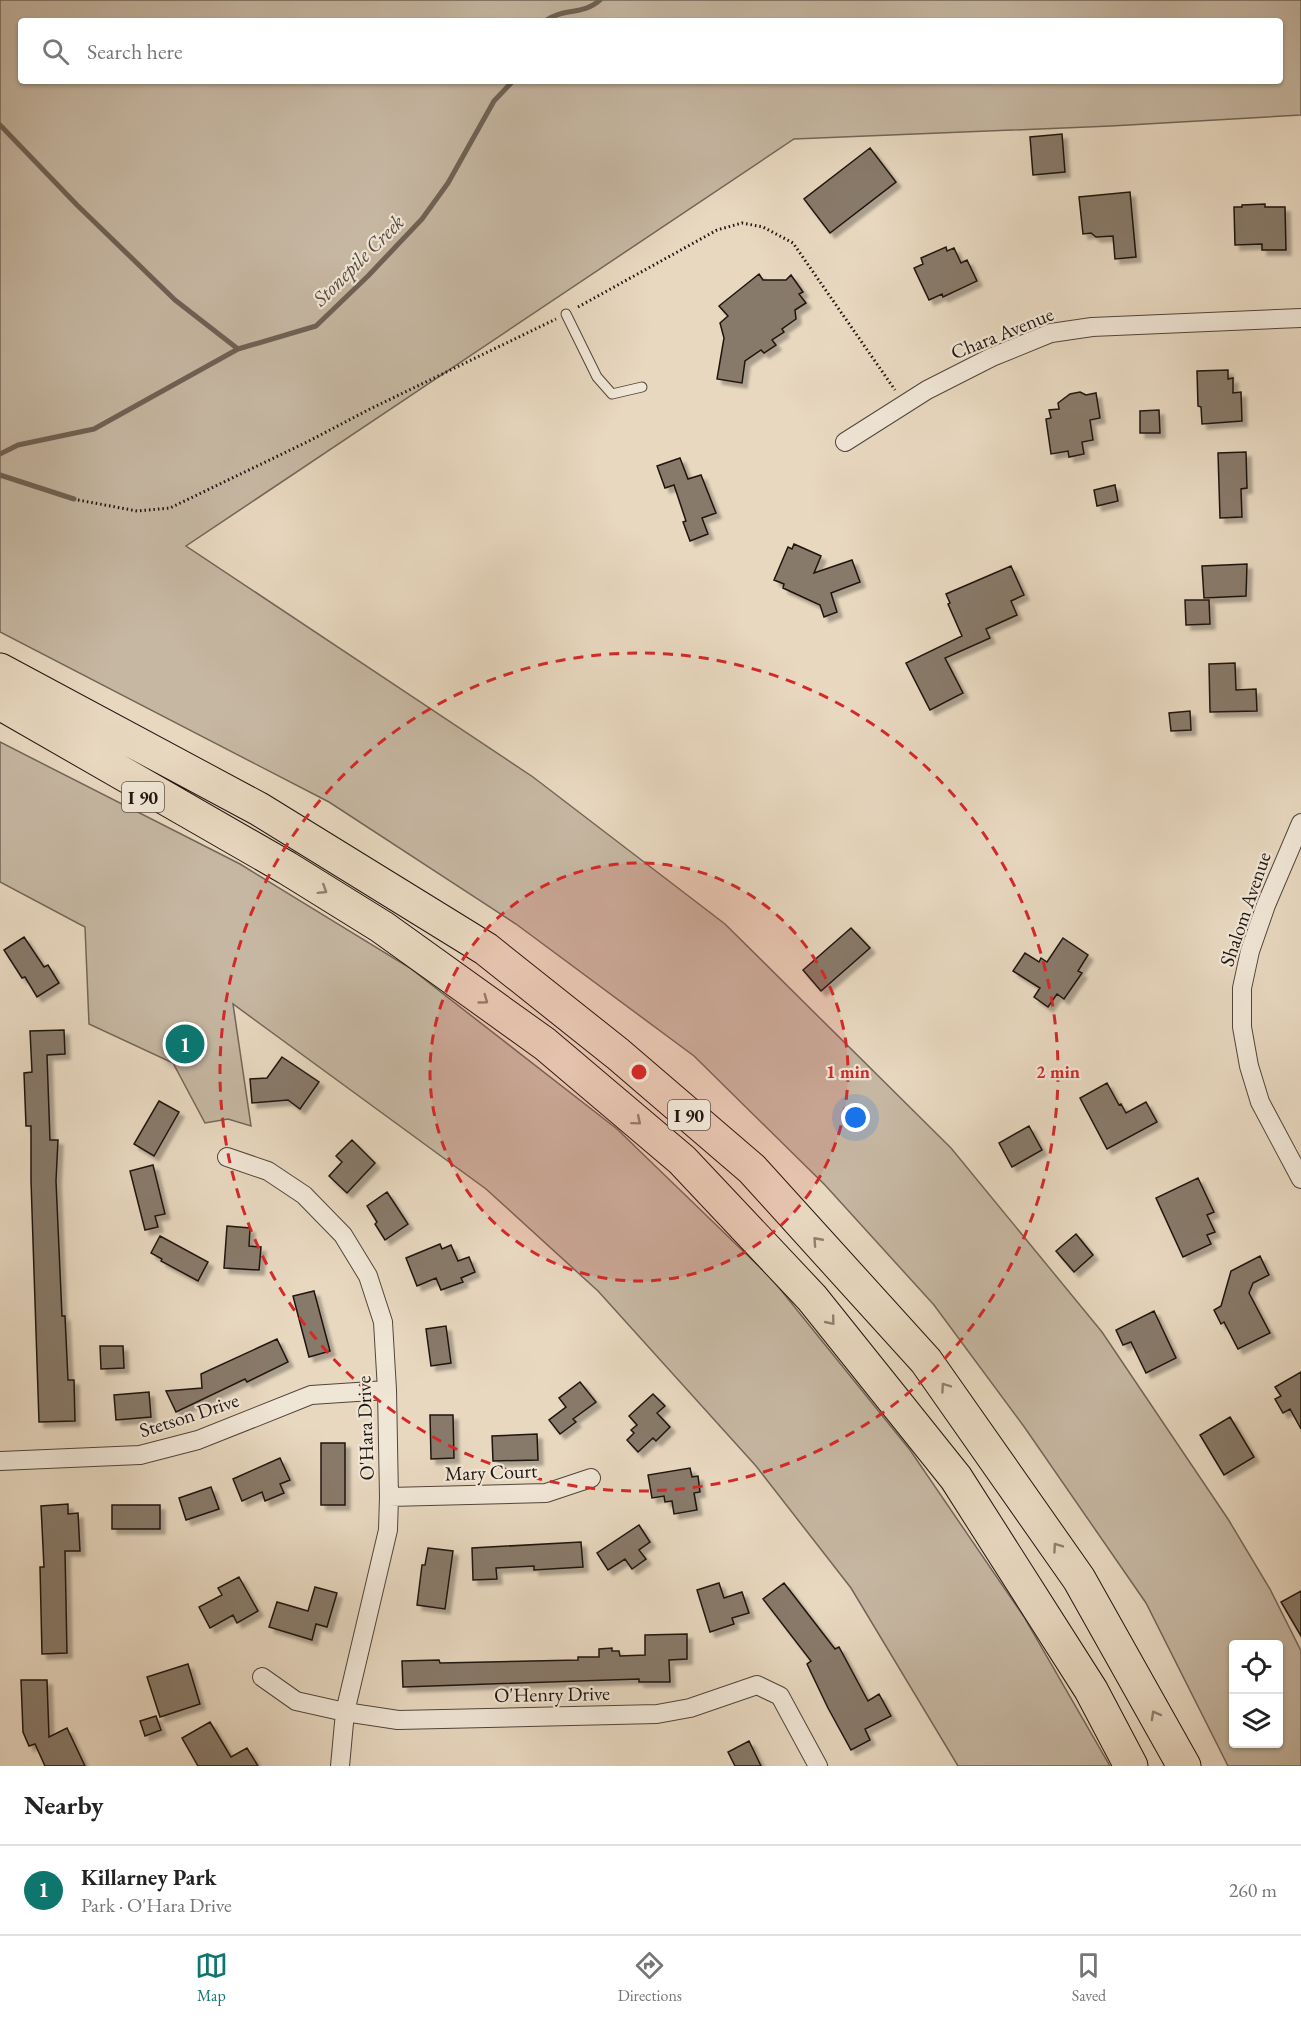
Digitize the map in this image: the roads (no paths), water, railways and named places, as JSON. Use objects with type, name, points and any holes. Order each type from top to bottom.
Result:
[{"type":"highway","name":"I 90","points":[[0,670],[259,808],[486,949],[618,1054],[752,1169],[927,1361],[1079,1579],[1184,1766]]},
{"type":"highway","name":"I 90","points":[[0,703],[287,868],[382,927],[545,1044],[682,1160],[812,1298],[956,1478],[1091,1690],[1131,1766]]},
{"type":"highway","name":"I 90","points":[[0,725],[287,868]]},
{"type":"street","name":"Chara Avenue","points":[[845,442],[904,403],[992,357],[1051,333],[1092,327],[1301,318]]},
{"type":"street","name":"Shalom Avenue","points":[[1301,823],[1266,905],[1250,951],[1242,988],[1242,1027],[1249,1066],[1260,1102],[1301,1179]]},
{"type":"street","name":"O'Hara Drive","points":[[227,1156],[268,1171],[304,1195],[343,1235],[368,1276],[382,1322],[387,1390],[388,1530],[345,1712],[340,1766]]},
{"type":"street","name":"Stetson Drive","points":[[0,1461],[140,1455],[198,1440],[311,1395],[387,1390]]},
{"type":"street","name":"Mary Court","points":[[389,1497],[546,1493],[591,1478]]},
{"type":"street","name":"O'Henry Drive","points":[[262,1677],[296,1701],[345,1712],[398,1720],[657,1714],[690,1708],[757,1685],[780,1696],[818,1766]]},
{"type":"lane","points":[[566,314],[597,377],[612,394],[642,387]]},
{"type":"waterway","name":"Stonepile Creek","points":[[550,18],[587,8],[600,0]]},
{"type":"waterway","name":"Stonepile Creek","points":[[0,454],[18,445],[94,429],[238,349],[316,326],[422,219],[448,183],[494,101],[510,84]]},
{"type":"waterway","points":[[0,125],[77,205],[175,300],[238,349]]},
{"type":"waterway","points":[[0,475],[74,499]]},
{"type":"place","name":"Killarney Park","points":[[185,1044]]}]
